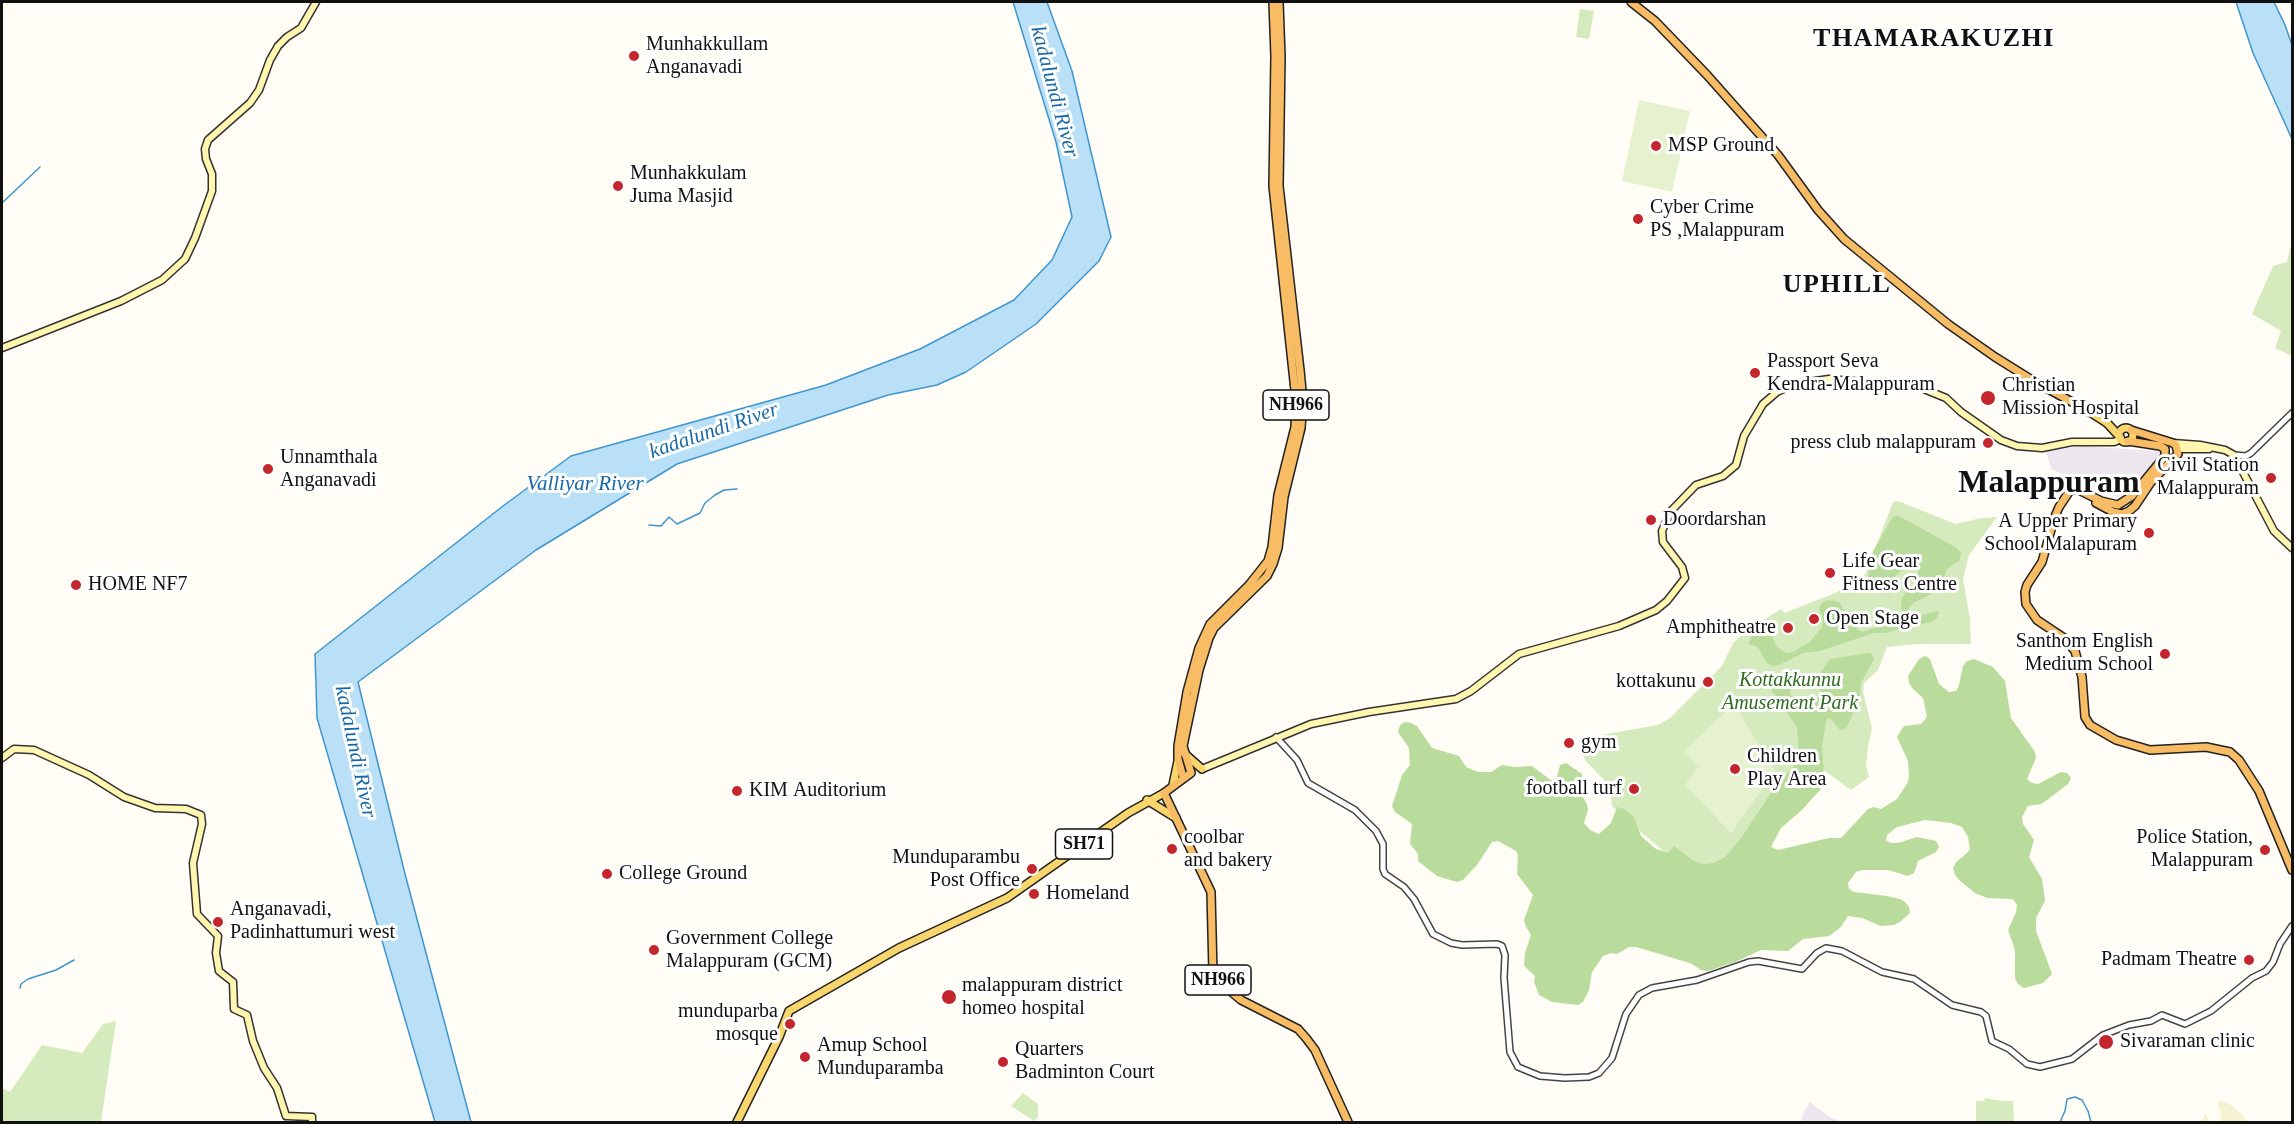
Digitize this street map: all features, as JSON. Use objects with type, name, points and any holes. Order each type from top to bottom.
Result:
[{"type":"highway","name":"NH966","points":[[1183,777],[1178,759],[1178,746],[1193,665],[1210,624],[1250,585],[1268,561],[1272,547],[1278,495],[1295,427],[1296,400],[1273,186],[1275,56],[1273,2]]},
{"type":"highway","name":"NH966","points":[[1191,773],[1184,752],[1184,739],[1199,670],[1209,638],[1214,628],[1267,576],[1273,564],[1278,548],[1284,497],[1301,429],[1302,391],[1279,186],[1281,57],[1279,2]]},
{"type":"highway","points":[[1631,2],[1655,21],[1707,75],[1778,155],[1818,210],[1844,239],[1948,324],[1986,351],[2090,412]]},
{"type":"highway","points":[[2067,495],[2074,492],[2113,512],[2122,514],[2135,506],[2151,482],[2176,457],[2175,446],[2128,429]]},
{"type":"highway","points":[[2123,439],[2160,446],[2166,452],[2127,501],[2118,505],[2074,488],[2067,495],[2056,513],[2042,562],[2031,575],[2025,592],[2030,612],[2037,620],[2064,638],[2075,651],[2082,677],[2085,717],[2090,725],[2133,747],[2150,750],[2206,747],[2230,752],[2239,760],[2259,791],[2292,870]]},
{"type":"highway","points":[[1164,793],[1191,773]]},
{"type":"highway","name":"NH966","points":[[1164,793],[1212,898],[1213,973],[1241,1000],[1292,1026],[1306,1038],[1315,1050],[1348,1122]]},
{"type":"main road","points":[[2,348],[121,301],[162,280],[185,260],[212,191],[212,174],[206,159],[205,148],[208,141],[250,103],[259,90],[278,46],[301,28],[316,2]]},
{"type":"main road","points":[[1191,773],[1311,724],[1369,712],[1456,699],[1471,691],[1519,654],[1619,626],[1656,610],[1667,601],[1685,578],[1682,567],[1663,542],[1662,531],[1671,511],[1696,485],[1722,476],[1736,465],[1744,436],[1762,405],[1777,392],[1796,384],[1829,380],[1919,387],[1946,398],[1961,412],[2001,440],[2017,446],[2042,448],[2072,442],[2114,442],[2133,436],[2128,429],[2090,412]]},
{"type":"main road","points":[[2090,412],[2107,423],[2123,439]]},
{"type":"main road","points":[[2123,439],[2120,431],[2128,429]]},
{"type":"main road","points":[[2175,446],[2215,449],[2234,455],[2274,531],[2292,548]]},
{"type":"main road","points":[[2,758],[14,749],[34,750],[89,775],[124,797],[155,808],[186,809],[201,815],[202,824],[194,863],[197,914],[218,936],[216,953],[219,971],[233,982],[234,1009],[247,1015],[253,1041],[264,1068],[277,1088],[286,1116],[312,1117],[312,1122]]},
{"type":"main road","points":[[1184,752],[1202,769]]},
{"type":"main road","points":[[1173,785],[1178,759]]},
{"type":"main road","name":"SH71","points":[[737,1122],[779,1037],[789,1011],[898,948],[1007,898],[1147,800],[1164,793]]},
{"type":"main road","points":[[1147,800],[1176,818]]},
{"type":"street","points":[[2234,455],[2246,456],[2251,453],[2292,413]]},
{"type":"street","points":[[1276,737],[1296,760],[1308,783],[1355,810],[1376,831],[1383,844],[1385,874],[1404,887],[1414,899],[1433,934],[1451,943],[1462,945],[1497,944],[1502,946],[1505,955],[1504,978],[1510,1052],[1518,1067],[1540,1076],[1589,1077],[1599,1073],[1612,1058],[1626,1014],[1640,995],[1652,988],[1697,980],[1749,962],[1758,961],[1802,969],[1817,953],[1826,948],[1842,951],[1881,972],[1914,979],[1938,993],[1952,1005],[1981,1012],[1986,1016],[1992,1041],[2009,1048],[2027,1064],[2040,1067],[2072,1059],[2103,1035],[2128,1025],[2151,1021],[2162,1015],[2185,1024],[2211,1011],[2255,976],[2266,971],[2292,926]]},
{"type":"shaded area","points":[[2083,446],[2159,451],[2161,455],[2125,494],[2117,497],[2051,469],[2046,451]]},
{"type":"shaded area","points":[[2220,1100],[2231,1105],[2242,1114],[2247,1122],[2210,1122],[2220,1121],[2218,1104]]},
{"type":"shaded area","points":[[1810,1102],[1828,1116],[1841,1122],[1801,1122]]},
{"type":"shaded area","points":[[2205,1113],[2210,1122],[2201,1122]]},
{"type":"green space","points":[[1580,9],[1594,11],[1589,39],[1576,37]]},
{"type":"green space","name":"MSP Ground","points":[[1639,100],[1690,111],[1672,192],[1622,181]]},
{"type":"green space","points":[[2290,248],[2292,248],[2292,356],[2275,348],[2281,331],[2252,314],[2273,266],[2287,262]]},
{"type":"green space","name":"Kottakkunnu Amusement Park","points":[[1898,501],[1956,524],[1997,517],[1969,555],[1963,579],[1970,619],[1971,644],[1918,644],[1887,647],[1878,670],[1864,683],[1863,692],[1872,728],[1866,765],[1869,777],[1851,790],[1814,763],[1721,870],[1683,869],[1612,806],[1606,782],[1585,760],[1583,752],[1586,743],[1595,736],[1658,725],[1670,718],[1722,666],[1733,643],[1746,631],[1781,609],[1785,613],[1859,581],[1866,573],[1893,502]]},
{"type":"green space","points":[[1897,515],[1957,548],[1961,553],[1960,560],[1947,569],[1940,588],[1913,603],[1909,608],[1910,614],[1916,617],[1937,611],[1939,613],[1936,619],[1885,633],[1874,633],[1820,651],[1803,653],[1779,665],[1772,666],[1766,662],[1758,647],[1749,644],[1751,635],[1766,628],[1777,647],[1786,653],[1793,652],[1810,642],[1822,627],[1823,620],[1819,607],[1823,602],[1829,600],[1839,602],[1846,613],[1855,619],[1857,629],[1862,632],[1900,619],[1901,599],[1915,581],[1918,565],[1908,563],[1895,577],[1876,584],[1872,583],[1868,577],[1873,551],[1892,518]]},
{"type":"green space","points":[[1871,653],[1874,659],[1861,683],[1859,701],[1846,729],[1840,730],[1831,719],[1828,718],[1826,721],[1822,746],[1824,775],[1820,790],[1781,828],[1771,847],[1778,850],[1829,838],[1841,838],[1868,809],[1874,807],[1881,809],[1897,799],[1908,782],[1909,775],[1908,761],[1897,737],[1904,726],[1921,724],[1927,717],[1923,698],[1912,688],[1908,676],[1919,659],[1925,656],[1930,659],[1939,684],[1949,692],[1956,691],[1963,666],[1967,661],[1974,659],[1993,667],[2005,681],[2011,718],[2035,752],[2036,758],[2027,779],[2038,784],[2061,772],[2067,773],[2071,778],[2068,784],[2041,804],[2028,806],[2022,817],[2023,824],[2034,840],[2029,857],[2042,879],[2045,901],[2036,918],[2036,931],[2052,974],[2043,983],[2024,988],[2015,978],[2015,950],[2008,930],[2016,912],[2017,905],[2013,899],[1987,898],[1975,893],[1955,875],[1953,868],[1956,862],[1970,849],[1968,837],[1962,827],[1951,823],[1925,820],[1897,827],[1887,835],[1886,841],[1892,843],[1917,837],[1936,841],[1939,847],[1936,852],[1918,861],[1914,873],[1908,876],[1888,870],[1862,870],[1856,872],[1848,883],[1849,889],[1854,892],[1887,896],[1905,902],[1910,913],[1894,925],[1881,926],[1862,918],[1848,916],[1841,927],[1829,936],[1803,939],[1788,951],[1761,950],[1708,971],[1701,970],[1690,963],[1629,947],[1617,954],[1611,953],[1603,956],[1592,972],[1589,990],[1583,1002],[1578,1005],[1552,1002],[1539,995],[1534,982],[1535,976],[1524,966],[1525,953],[1531,935],[1524,920],[1533,895],[1517,874],[1518,855],[1516,851],[1498,841],[1492,842],[1477,865],[1463,880],[1457,882],[1437,876],[1418,861],[1418,854],[1410,844],[1412,824],[1395,812],[1392,806],[1402,775],[1410,765],[1409,748],[1398,732],[1400,725],[1405,722],[1411,723],[1417,726],[1432,748],[1459,756],[1466,767],[1478,772],[1491,772],[1502,765],[1532,766],[1552,781],[1557,777],[1560,765],[1566,763],[1582,774],[1581,794],[1588,810],[1584,823],[1590,830],[1599,834],[1611,823],[1617,807],[1624,809],[1634,817],[1641,836],[1656,849],[1668,853],[1674,846],[1694,861],[1704,864],[1714,863],[1725,857],[1741,838],[1773,790],[1793,767],[1799,754],[1797,727],[1772,691],[1770,684],[1772,678],[1797,668],[1799,670],[1791,684],[1790,694],[1799,706],[1808,706],[1820,695],[1821,672],[1830,659]]},
{"type":"green space","name":"Children Play Area","points":[[1734,704],[1775,771],[1731,833],[1685,785],[1698,767],[1684,751]]},
{"type":"green space","points":[[116,1021],[101,1122],[2,1122],[2,1088],[10,1092],[42,1045],[82,1053],[103,1024]]},
{"type":"green space","points":[[1023,1093],[1038,1104],[1038,1117],[1034,1121],[1011,1106]]},
{"type":"green space","points":[[1985,1098],[2013,1101],[2014,1122],[1976,1122],[1976,1101],[1984,1101]]},
{"type":"water","name":"Valliyar River","points":[[1013,2],[1047,2],[1072,71],[1111,237],[1099,261],[1036,324],[966,372],[937,385],[888,395],[677,464],[536,550],[358,682],[405,874],[471,1122],[435,1122],[317,718],[315,654],[503,506],[571,456],[826,385],[920,349],[1014,300],[1052,260],[1072,217],[1056,142]]},
{"type":"water","points":[[2236,2],[2274,2],[2285,25],[2292,45],[2292,139],[2253,53]]},
{"type":"waterway","points":[[2,203],[40,167]]},
{"type":"waterway","points":[[649,525],[661,526],[669,517],[677,524],[700,513],[705,503],[715,495],[724,490],[737,489]]},
{"type":"waterway","points":[[20,988],[21,984],[28,979],[56,970],[74,960]]},
{"type":"waterway","points":[[2060,1122],[2067,1099],[2075,1097],[2082,1100],[2091,1122]]},
{"type":"place","name":"Munhakkullam Anganavadi","points":[[634,56]]},
{"type":"place","name":"MSP Ground","points":[[1656,146]]},
{"type":"place","name":"Munhakkulam Juma Masjid","points":[[618,186]]},
{"type":"place","name":"Cyber Crime PS ,Malappuram","points":[[1638,219]]},
{"type":"place","name":"Passport Seva Kendra-Malappuram","points":[[1755,373]]},
{"type":"place","name":"Christian Mission Hospital","points":[[1988,398]]},
{"type":"place","name":"press club malappuram","points":[[1988,443]]},
{"type":"place","name":"Unnamthala Anganavadi","points":[[268,469]]},
{"type":"place","name":"Civil Station Malappuram","points":[[2271,478]]},
{"type":"place","name":"Doordarshan","points":[[1651,520]]},
{"type":"place","name":"A Upper Primary School Malapuram","points":[[2149,533]]},
{"type":"place","name":"Life Gear Fitness Centre","points":[[1830,573]]},
{"type":"place","name":"HOME NF7","points":[[76,585]]},
{"type":"place","name":"Open Stage","points":[[1814,619]]},
{"type":"place","name":"Amphitheatre","points":[[1788,628]]},
{"type":"place","name":"Santhom English Medium School","points":[[2165,654]]},
{"type":"place","name":"kottakunu","points":[[1708,682]]},
{"type":"place","name":"gym","points":[[1569,743]]},
{"type":"place","name":"Children Play Area","points":[[1735,769]]},
{"type":"place","name":"football turf","points":[[1634,789]]},
{"type":"place","name":"KIM Auditorium","points":[[737,791]]},
{"type":"place","name":"coolbar and bakery","points":[[1172,849]]},
{"type":"place","name":"Police Station, Malappuram","points":[[2265,850]]},
{"type":"place","name":"Munduparambu Post Office","points":[[1032,869]]},
{"type":"place","name":"College Ground","points":[[607,874]]},
{"type":"place","name":"Homeland","points":[[1034,894]]},
{"type":"place","name":"Anganavadi, Padinhattumuri west","points":[[218,922]]},
{"type":"place","name":"Government College Malappuram (GCM)","points":[[654,950]]},
{"type":"place","name":"Padmam Theatre","points":[[2249,960]]},
{"type":"place","name":"malappuram district homeo hospital","points":[[949,997]]},
{"type":"place","name":"munduparba mosque","points":[[790,1024]]},
{"type":"place","name":"Sivaraman clinic","points":[[2106,1042]]},
{"type":"place","name":"Amup School Munduparamba","points":[[805,1057]]},
{"type":"place","name":"Quarters Badminton Court","points":[[1003,1062]]},
{"type":"district","name":"THAMARAKUZHI","points":[[1934,39]]},
{"type":"district","name":"UPHILL","points":[[1837,285]]},
{"type":"district","name":"Malappuram","points":[[2049,484]]},
{"type":"water label","name":"kadalundi River","points":[[1054,92]]},
{"type":"water label","name":"kadalundi River","points":[[714,431]]},
{"type":"water label","name":"kadalundi River","points":[[355,752]]}]
